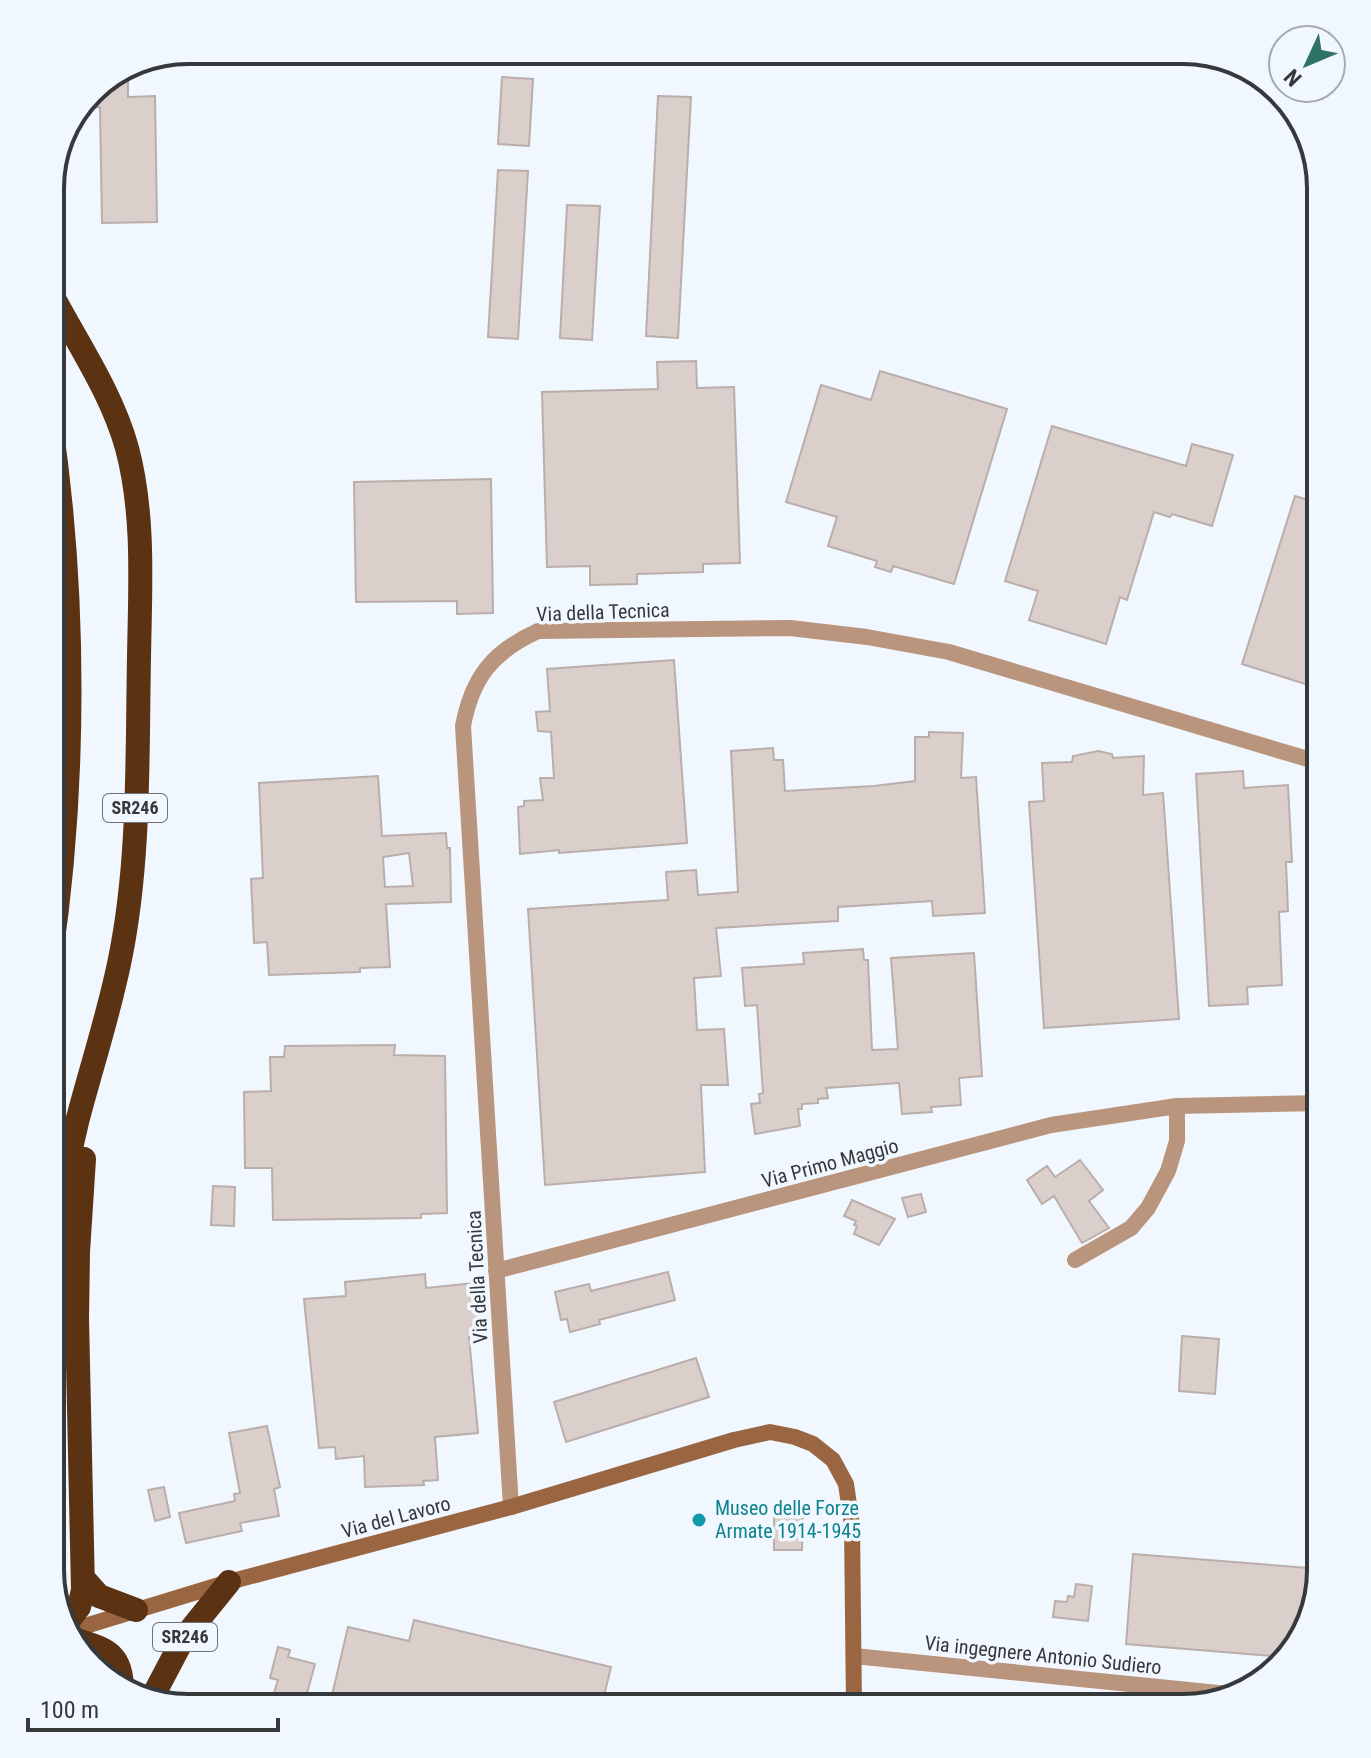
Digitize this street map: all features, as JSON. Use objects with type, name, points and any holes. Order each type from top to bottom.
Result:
[{"type":"highway","name":"SR246","points":[[64,317],[107,396],[126,446],[137,509],[140,597],[135,831],[121,957],[77,1124],[64,1192]]},
{"type":"highway","points":[[64,552],[67,781],[64,820]]},
{"type":"highway","points":[[73,1615],[79,1607],[83,1578],[79,1504],[78,1252],[94,1065]]},
{"type":"highway","name":"SR246","points":[[83,1578],[99,1596],[136,1610]]},
{"type":"highway","name":"SR246","points":[[156,1690],[183,1639],[229,1582]]},
{"type":"highway","points":[[88,1643],[103,1647],[115,1658],[121,1674]]},
{"type":"street","name":"Via della Tecnica","points":[[511,1507],[463,726],[467,702],[480,676],[495,657],[538,631],[790,628],[867,637],[949,652],[1307,759]]},
{"type":"street","name":"Via Primo Maggio","points":[[496,1271],[1051,1125],[1177,1106],[1307,1103]]},
{"type":"street","points":[[1075,1260],[1131,1228],[1148,1208],[1168,1171],[1177,1141],[1177,1106]]},
{"type":"street","name":"Via del Lavoro","points":[[79,1628],[229,1582],[511,1507],[770,1432],[813,1444],[833,1460],[846,1484],[852,1525],[854,1694]]},
{"type":"street","name":"Via ingegnere Antonio Sudiero","points":[[854,1656],[1206,1692]]},
{"type":"building","points":[[502,77],[533,79],[529,146],[498,144]]},
{"type":"building","points":[[128,80],[128,97],[155,96],[157,222],[102,223],[100,107],[95,107],[106,95]]},
{"type":"building","points":[[658,96],[691,97],[678,338],[646,336]]},
{"type":"building","points":[[498,170],[528,171],[518,339],[488,337]]},
{"type":"building","points":[[567,205],[600,206],[592,340],[560,338]]},
{"type":"building","points":[[696,361],[697,388],[734,387],[740,563],[703,564],[703,572],[637,574],[637,584],[590,585],[590,566],[547,567],[542,392],[658,389],[657,362]]},
{"type":"building","points":[[880,371],[1007,409],[954,584],[893,566],[891,572],[875,567],[877,561],[828,546],[837,517],[786,502],[821,385],[871,400]]},
{"type":"building","points":[[1052,426],[1186,466],[1192,444],[1233,455],[1212,526],[1154,512],[1127,600],[1120,597],[1106,644],[1029,620],[1038,591],[1005,581]]},
{"type":"building","points":[[491,479],[493,613],[457,614],[457,601],[356,602],[354,482]]},
{"type":"building","points":[[1295,496],[1307,500],[1307,685],[1242,664]]},
{"type":"building","points":[[674,660],[687,843],[520,854],[518,807],[524,806],[524,801],[543,800],[540,778],[554,778],[551,732],[538,731],[536,712],[550,711],[547,669]]},
{"type":"building","points":[[929,732],[963,733],[961,778],[976,777],[985,913],[933,916],[932,901],[838,907],[838,921],[716,928],[721,976],[694,978],[697,1030],[724,1029],[728,1085],[701,1085],[705,1172],[545,1185],[528,909],[668,900],[666,872],[696,870],[698,895],[738,892],[731,751],[773,748],[774,760],[783,760],[785,791],[874,786],[915,781],[915,737],[929,737]]},
{"type":"building","points":[[1098,751],[1112,754],[1113,758],[1144,756],[1143,795],[1163,793],[1179,1019],[1044,1028],[1029,802],[1044,801],[1042,763],[1072,762],[1073,756]]},
{"type":"building","points":[[1243,771],[1244,788],[1288,785],[1292,862],[1286,862],[1288,911],[1279,912],[1282,985],[1247,987],[1248,1004],[1209,1006],[1196,774]]},
{"type":"building","points":[[378,776],[382,836],[446,833],[447,848],[450,848],[451,902],[386,904],[390,967],[360,968],[360,972],[269,975],[267,942],[254,943],[251,879],[263,878],[259,783]],"holes":[[[409,853],[413,886],[385,887],[383,857]]]},
{"type":"building","points":[[863,949],[864,960],[868,960],[872,1050],[898,1049],[891,958],[974,953],[982,1076],[959,1078],[961,1105],[931,1107],[932,1112],[902,1114],[899,1083],[826,1088],[828,1098],[818,1099],[818,1103],[802,1104],[802,1109],[798,1109],[800,1126],[755,1134],[751,1104],[760,1103],[759,1094],[763,1093],[757,1005],[745,1006],[742,968],[804,964],[803,953]]},
{"type":"building","points":[[395,1045],[394,1055],[445,1056],[447,1213],[421,1214],[421,1218],[273,1220],[272,1168],[245,1168],[244,1092],[271,1091],[270,1057],[284,1057],[285,1046]]},
{"type":"building","points":[[1080,1160],[1103,1190],[1089,1201],[1109,1228],[1082,1243],[1054,1196],[1042,1204],[1027,1180],[1047,1166],[1055,1177]]},
{"type":"building","points":[[213,1186],[235,1187],[234,1226],[211,1225]]},
{"type":"building","points":[[921,1194],[926,1212],[908,1217],[902,1198]]},
{"type":"building","points":[[852,1200],[895,1219],[879,1245],[854,1234],[856,1221],[844,1216]]},
{"type":"building","points":[[668,1272],[675,1300],[599,1320],[600,1324],[570,1332],[567,1319],[561,1320],[555,1292],[589,1284],[591,1291]]},
{"type":"building","points":[[425,1274],[426,1288],[474,1283],[479,1335],[469,1337],[478,1433],[435,1437],[438,1480],[423,1481],[424,1485],[365,1487],[364,1456],[336,1459],[335,1447],[319,1448],[304,1299],[346,1296],[345,1282]]},
{"type":"building","points":[[1182,1336],[1219,1339],[1215,1394],[1179,1391]]},
{"type":"building","points":[[696,1358],[709,1397],[566,1442],[554,1402]]},
{"type":"building","points":[[267,1426],[280,1487],[274,1489],[279,1516],[240,1523],[242,1531],[186,1543],[179,1513],[235,1501],[234,1494],[240,1493],[229,1433]]},
{"type":"building","points":[[164,1487],[170,1517],[155,1521],[148,1490]]},
{"type":"building","points":[[774,1516],[803,1517],[802,1550],[774,1550]]},
{"type":"building","points":[[1133,1554],[1307,1568],[1298,1617],[1272,1656],[1126,1644]]},
{"type":"building","points":[[1076,1584],[1092,1586],[1088,1621],[1053,1617],[1055,1601],[1067,1602],[1068,1596],[1074,1597]]},
{"type":"building","points":[[414,1620],[611,1667],[604,1694],[332,1694],[348,1627],[409,1641]]},
{"type":"building","points":[[278,1647],[290,1650],[288,1657],[315,1664],[307,1694],[274,1693],[278,1680],[270,1678]]},
{"type":"place","name":"Museo delle Forze Armate 1914-1945","points":[[699,1520]]}]
